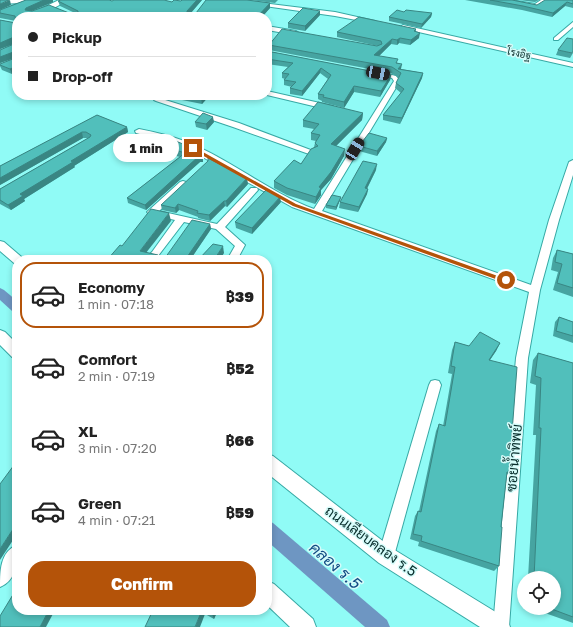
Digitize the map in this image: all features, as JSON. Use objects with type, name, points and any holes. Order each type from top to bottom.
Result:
[{"type":"street","points":[[13,8],[33,0]]},
{"type":"street","points":[[0,2],[40,0]]},
{"type":"street","points":[[36,12],[60,3],[62,0]]},
{"type":"street","points":[[226,0],[335,14],[378,22]]},
{"type":"street","points":[[502,0],[536,6],[544,0]]},
{"type":"street","points":[[51,6],[57,9]]},
{"type":"street","points":[[556,39],[573,24]]},
{"type":"street","name":"โรงอิฐ","points":[[400,27],[573,65]]},
{"type":"street","points":[[272,29],[302,34]]},
{"type":"street","points":[[316,213],[397,81],[391,76],[369,71]]},
{"type":"street","points":[[272,94],[341,110]]},
{"type":"street","points":[[158,100],[236,125],[312,152]]},
{"type":"street","points":[[139,131],[176,141],[193,148],[224,164],[278,197],[295,205],[534,290]]},
{"type":"street","name":"ซอยน้ำทิพย์","points":[[500,627],[522,358],[534,290],[554,220],[573,162]]},
{"type":"street","points":[[193,176],[152,212],[219,227],[240,245],[235,255]]},
{"type":"street","points":[[219,227],[254,190]]},
{"type":"street","points":[[155,254],[181,219]]},
{"type":"street","points":[[0,245],[13,255]]},
{"type":"street","points":[[0,336],[12,348]]},
{"type":"street","points":[[386,556],[435,385]]},
{"type":"street","name":"ถนนเลียบคลอง ร.5","points":[[272,466],[386,556],[500,627]]},
{"type":"street","points":[[0,579],[12,561]]},
{"type":"street","points":[[272,596],[306,627]]},
{"type":"building","points":[[0,0],[9,0],[0,4]]},
{"type":"building","points":[[26,0],[44,0],[26,8],[25,10],[32,11],[49,5],[66,12],[12,12],[12,15],[0,13],[0,10]]},
{"type":"building","points":[[164,0],[172,2],[174,0],[197,0],[187,11],[78,12],[58,1]]},
{"type":"building","points":[[206,0],[247,0],[270,3],[262,12],[197,12]]},
{"type":"building","points":[[490,0],[512,0],[537,5],[545,0],[573,0],[573,4],[567,2],[553,13]]},
{"type":"building","points":[[303,8],[320,11],[305,26],[288,23]]},
{"type":"building","points":[[397,10],[404,12],[406,10],[432,13],[422,24],[389,17]]},
{"type":"building","points":[[359,17],[416,29],[414,31],[420,33],[411,40],[400,38],[397,40],[392,39],[374,55],[398,59],[396,63],[402,64],[398,69],[423,73],[402,118],[383,115],[404,89],[396,83],[401,73],[392,67],[272,46],[272,41],[282,29],[377,46],[382,44],[381,41],[337,32]]},
{"type":"building","points":[[0,20],[12,22],[12,38],[0,43]]},
{"type":"building","points":[[567,38],[573,39],[572,53],[558,50]]},
{"type":"building","points":[[12,45],[12,52],[0,57],[0,50]]},
{"type":"building","points":[[272,52],[391,75],[381,91],[354,86],[344,102],[323,97],[324,95],[318,94],[331,75],[321,68],[302,91],[290,88],[296,82],[284,80],[289,74],[282,73],[293,63],[272,60]]},
{"type":"building","points":[[12,59],[12,68],[10,69],[0,64]]},
{"type":"building","points":[[318,102],[363,113],[331,144],[345,149],[331,172],[319,187],[321,188],[316,197],[287,188],[274,181],[294,160],[301,164],[311,149],[318,146],[315,143],[320,135],[311,133],[319,124],[303,120]]},
{"type":"building","points":[[203,113],[213,117],[206,124],[195,122]]},
{"type":"building","points":[[97,115],[127,127],[20,194],[23,196],[8,205],[0,200],[0,189],[90,137],[91,135],[86,132],[82,132],[0,178],[0,166]]},
{"type":"building","points":[[369,133],[387,138],[377,151],[359,146]]},
{"type":"building","points":[[168,138],[202,153],[199,155],[203,156],[199,156],[145,205],[127,198],[185,153],[159,145]]},
{"type":"building","points":[[208,158],[247,178],[226,201],[224,201],[209,215],[197,213],[198,211],[178,204],[175,208],[161,205],[208,161]]},
{"type":"building","points":[[363,161],[377,164],[365,188],[368,189],[359,207],[340,202]]},
{"type":"building","points":[[266,190],[280,197],[252,228],[235,222]]},
{"type":"building","points":[[332,195],[341,197],[336,207],[326,205]]},
{"type":"building","points":[[151,209],[169,213],[140,251],[158,255],[111,255],[120,245],[122,246]]},
{"type":"building","points":[[192,220],[210,224],[188,255],[167,255]]},
{"type":"building","points":[[213,244],[223,246],[217,255],[203,255]]},
{"type":"building","points":[[557,250],[573,254],[573,288],[557,283],[562,264],[555,262]]},
{"type":"building","points":[[559,317],[573,322],[573,336],[556,331]]},
{"type":"building","points":[[480,332],[500,343],[489,360],[517,367],[509,472],[507,472],[501,527],[499,566],[421,541],[422,536],[413,534],[418,511],[421,512],[439,424],[445,426],[455,367],[451,366],[455,342],[469,346]]},
{"type":"building","points":[[538,353],[573,363],[573,617],[561,612],[561,571],[534,571],[541,428],[539,428],[541,378],[535,376]]},
{"type":"building","points":[[12,468],[12,531],[0,549],[0,484]]},
{"type":"building","points":[[12,596],[12,615],[46,615],[40,627],[0,627],[0,616]]},
{"type":"building","points":[[151,615],[200,615],[195,627],[145,627]]},
{"type":"waterway","name":"คลอง ร.5","points":[[0,293],[12,304]]},
{"type":"waterway","name":"คลอง ร.5","points":[[272,533],[380,627]]},
{"type":"route","points":[[193,148],[224,164],[278,197],[295,205],[506,280]]}]
